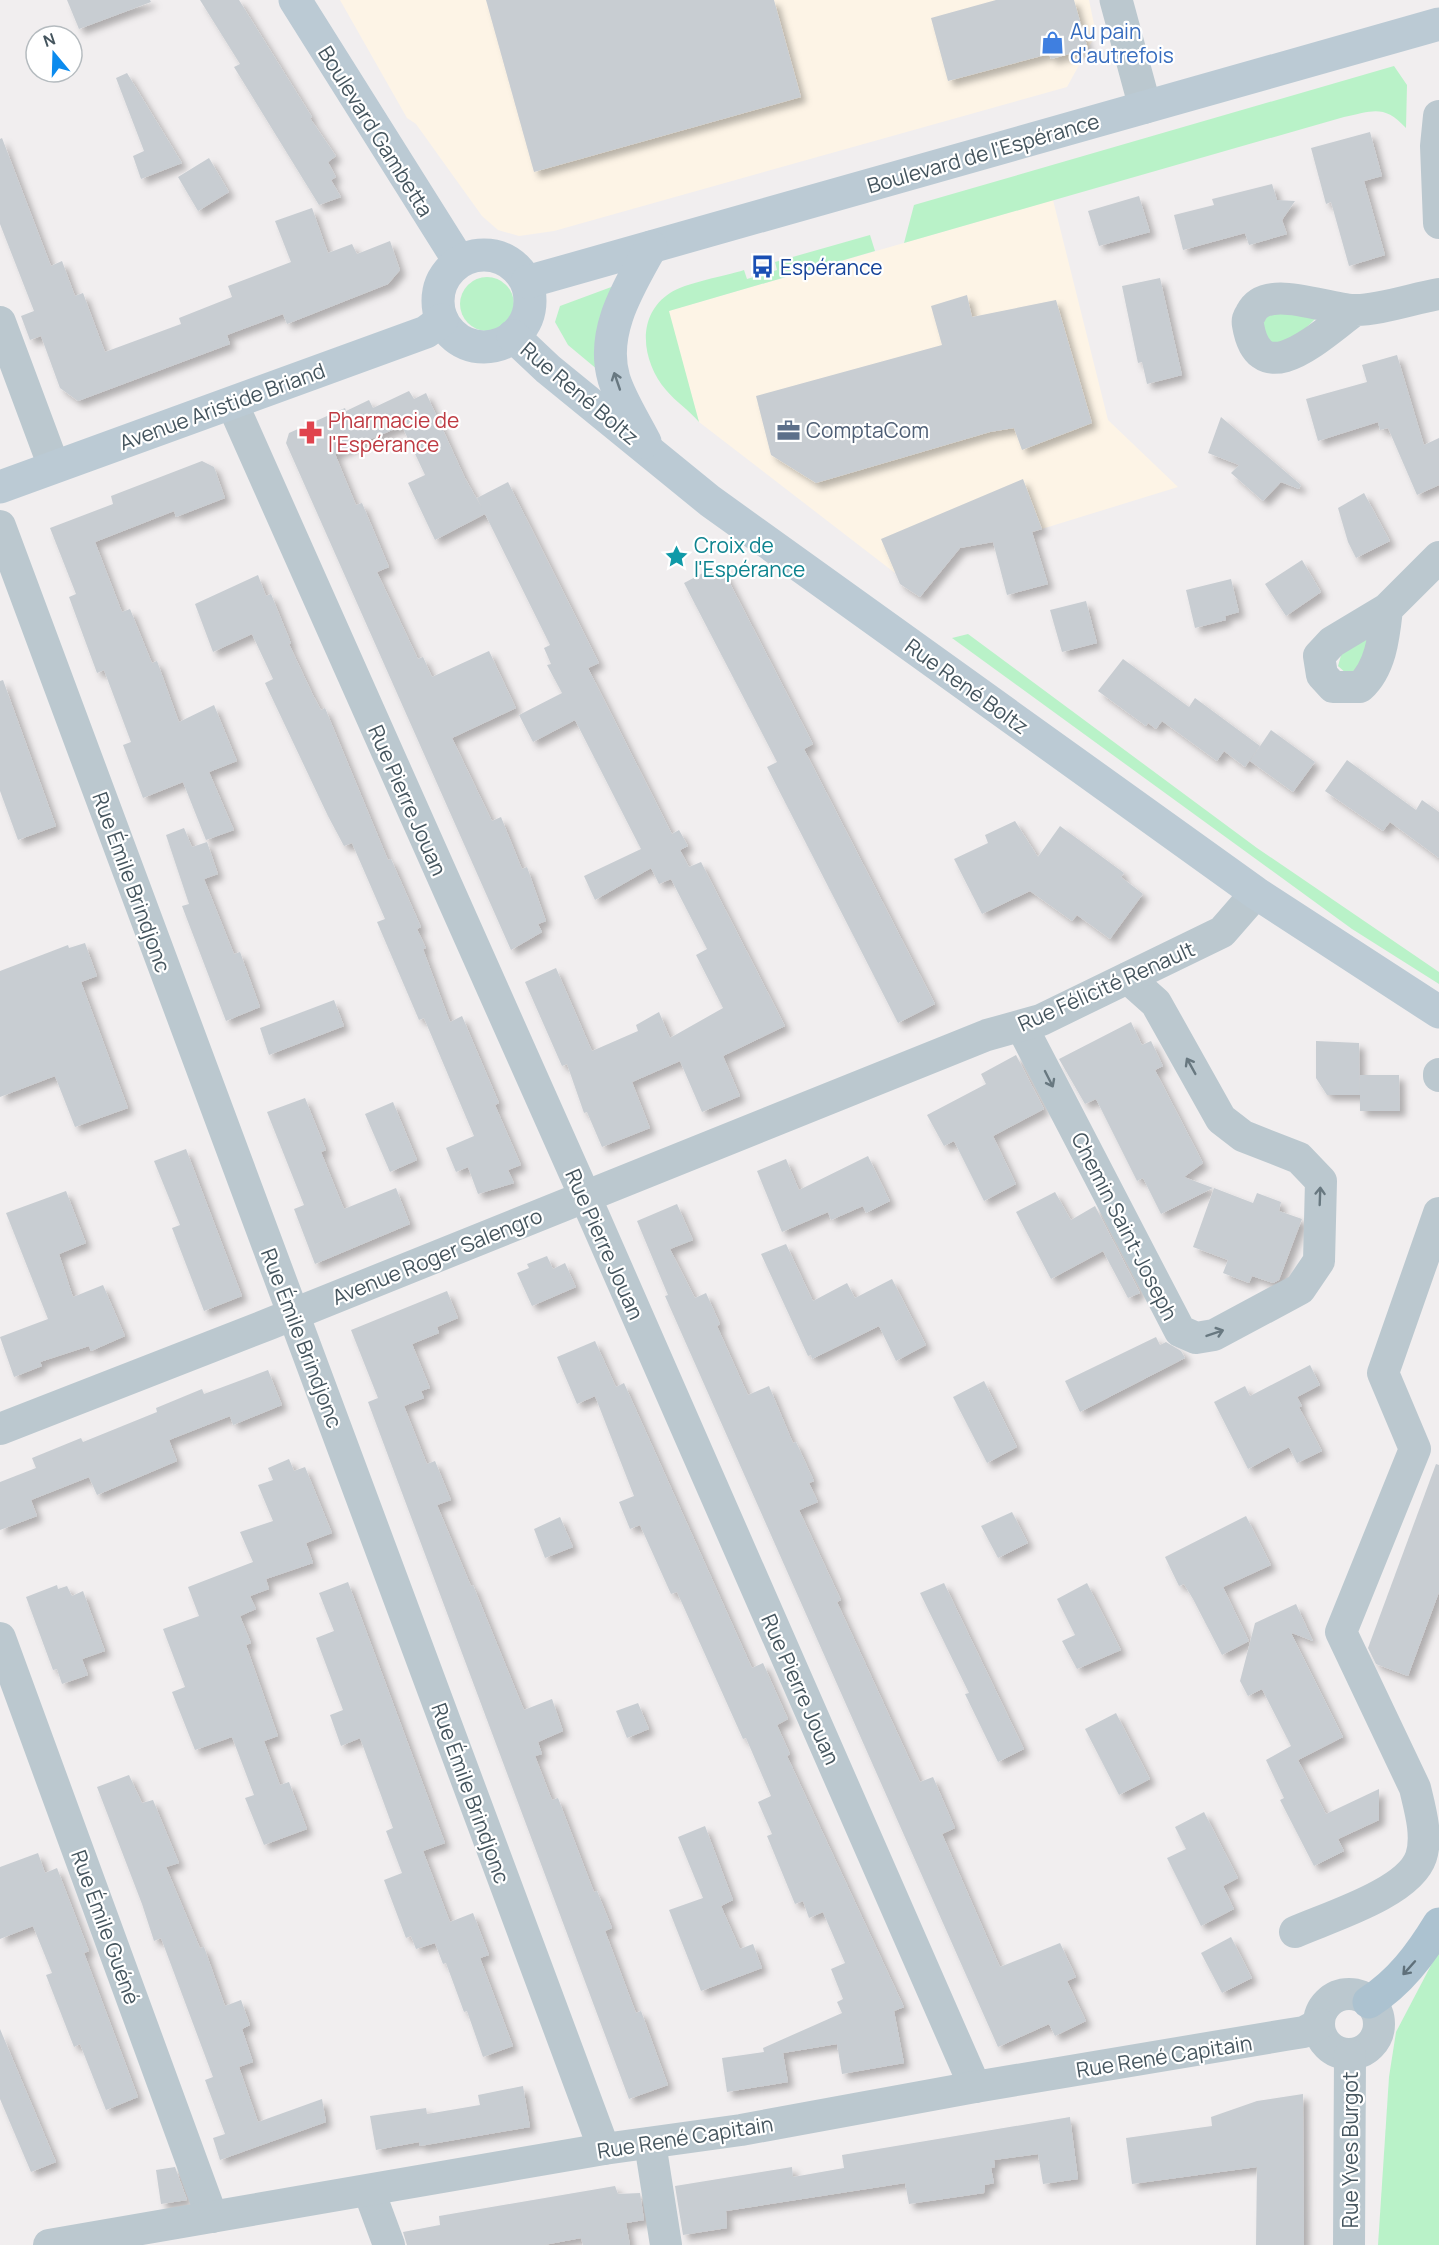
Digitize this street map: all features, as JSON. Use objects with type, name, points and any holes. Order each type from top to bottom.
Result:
[{"type":"main road","name":"Boulevard Gambetta","points":[[295,0],[459,261]]},
{"type":"main road","name":"Boulevard de l'Espérance","points":[[526,282],[1439,24]]},
{"type":"main road","points":[[651,248],[618,310],[611,334],[614,378],[651,453]]},
{"type":"main road","points":[[482,255],[505,259],[518,269],[526,282],[530,296],[529,311],[523,325],[513,336],[494,345],[473,346],[450,332],[442,320],[438,294],[449,270],[459,261],[482,255]]},
{"type":"main road","name":"Avenue Aristide Briand","points":[[0,487],[426,332],[442,320]]},
{"type":"main road","name":"Rue René Boltz","points":[[513,336],[548,369],[710,501],[1256,893],[1439,1012]]},
{"type":"main road","points":[[1369,2002],[1392,1987],[1420,1955],[1439,1924]]},
{"type":"street","points":[[1116,0],[1145,107]]},
{"type":"street","points":[[1439,116],[1436,146],[1439,223]]},
{"type":"street","points":[[1354,311],[1439,294]]},
{"type":"street","points":[[0,322],[54,467]]},
{"type":"street","name":"Rue Pierre Jouan","points":[[232,403],[584,1196],[975,2087]]},
{"type":"street","name":"Rue Émile Brindjonc","points":[[0,526],[604,2149]]},
{"type":"street","points":[[1387,609],[1439,557]]},
{"type":"street","name":"Rue Félicité Renault","points":[[873,1080],[987,1035],[1022,1027],[1128,978],[1222,932],[1256,893]]},
{"type":"street","name":"Chemin Saint-Joseph","points":[[1022,1027],[1180,1331],[1196,1338],[1214,1335],[1300,1289],[1318,1261],[1321,1181],[1299,1158],[1243,1136],[1221,1119],[1156,1003],[1128,978]]},
{"type":"street","name":"Avenue Roger Salengro","points":[[0,1429],[293,1314],[873,1080]]},
{"type":"street","points":[[1295,1932],[1364,1903],[1404,1881],[1421,1858],[1421,1812],[1415,1788],[1341,1632],[1415,1449],[1383,1373],[1439,1213]]},
{"type":"street","name":"Rue Émile Guéné","points":[[0,1638],[212,2217]]},
{"type":"street","points":[[1354,1995],[1369,2002],[1378,2020],[1375,2039],[1360,2052],[1350,2055],[1332,2049],[1324,2043],[1318,2024],[1324,2008],[1337,1997],[1354,1995]]},
{"type":"street","name":"Rue René Capitain","points":[[49,2245],[604,2149],[741,2130],[975,2087],[1286,2036],[1304,2032],[1318,2024]]},
{"type":"street","name":"Rue Yves Burgot","points":[[1349,2245],[1350,2055]]},
{"type":"street","points":[[650,2143],[666,2245]]},
{"type":"street","points":[[369,2191],[389,2245]]},
{"type":"shaded area","points":[[340,0],[1089,0],[1096,34],[1067,87],[554,231],[519,236],[498,230],[482,216],[416,124],[407,118]]},
{"type":"shaded area","points":[[1053,200],[1108,420],[1178,487],[1032,532],[945,551],[895,573],[699,422],[668,311]]},
{"type":"green space","points":[[1394,66],[1407,85],[1406,128],[1384,112],[1344,117],[904,243],[914,205]]},
{"type":"green space","points":[[870,235],[875,251],[669,311],[699,422],[658,379],[647,353],[647,326],[651,314],[670,293],[695,283],[744,270],[747,279],[777,270],[775,262]]},
{"type":"green space","points":[[487,277],[497,279],[506,285],[512,294],[514,304],[512,314],[506,323],[497,329],[487,331],[477,329],[468,323],[462,314],[460,304],[462,294],[468,285],[477,279]]},
{"type":"green space","points":[[614,286],[598,370],[568,345],[555,322],[560,306]]},
{"type":"green space","points":[[1271,311],[1318,316],[1298,336],[1276,345],[1264,338],[1264,321]]},
{"type":"green space","points":[[1375,630],[1364,666],[1347,674],[1338,666],[1342,652]]},
{"type":"green space","points":[[968,634],[1257,848],[1439,972],[1439,984],[1352,929],[952,638]]},
{"type":"green space","points":[[1439,1950],[1439,2245],[1378,2245],[1389,2077],[1396,2032]]},
{"type":"building","points":[[67,0],[150,0],[151,2],[84,27],[84,24],[77,24]]},
{"type":"building","points":[[200,0],[239,0],[312,117],[310,118],[336,156],[328,162],[336,177],[331,180],[341,197],[319,205],[234,67],[240,64]]},
{"type":"building","points":[[486,0],[774,0],[801,97],[534,172]]},
{"type":"building","points":[[996,0],[1074,0],[1088,49],[1051,59],[1049,54],[948,81],[931,18]]},
{"type":"building","points":[[127,73],[182,163],[141,179],[133,156],[144,151],[116,78]]},
{"type":"building","points":[[1370,132],[1382,176],[1364,181],[1385,255],[1349,266],[1331,202],[1326,204],[1311,148]]},
{"type":"building","points":[[2,138],[51,266],[62,261],[75,296],[83,293],[105,352],[181,324],[179,318],[232,297],[228,286],[291,262],[275,221],[312,208],[328,253],[352,244],[357,254],[390,241],[400,270],[388,284],[287,324],[283,314],[227,335],[230,344],[78,401],[60,388],[41,336],[30,340],[21,316],[34,311],[0,224],[0,139]]},
{"type":"building","points":[[209,158],[229,192],[198,211],[178,177]]},
{"type":"building","points":[[1272,184],[1277,200],[1295,201],[1282,220],[1287,234],[1249,245],[1245,233],[1183,250],[1174,215],[1214,205],[1212,199]]},
{"type":"building","points":[[1139,196],[1150,232],[1099,246],[1088,211]]},
{"type":"building","points":[[1160,278],[1182,375],[1147,384],[1142,362],[1138,363],[1122,286]]},
{"type":"building","points":[[967,295],[972,317],[1056,300],[1092,423],[1022,450],[1014,428],[990,432],[816,483],[771,455],[756,396],[942,345],[931,306]]},
{"type":"building","points":[[1397,355],[1424,445],[1439,438],[1439,485],[1417,495],[1388,428],[1380,430],[1378,422],[1318,441],[1306,399],[1367,382],[1362,365]]},
{"type":"building","points":[[409,391],[414,399],[426,393],[465,478],[482,508],[477,498],[508,482],[599,663],[588,668],[672,834],[679,830],[688,846],[680,850],[689,867],[701,862],[785,1026],[723,1056],[740,1096],[702,1112],[680,1061],[632,1082],[650,1128],[602,1147],[587,1112],[584,1113],[567,1064],[562,1066],[525,982],[556,968],[592,1051],[638,1031],[636,1025],[659,1012],[670,1038],[723,1008],[696,955],[707,949],[671,879],[659,884],[651,868],[595,900],[584,876],[641,849],[575,720],[533,742],[519,715],[562,693],[547,665],[551,664],[544,648],[550,645],[485,514],[435,540],[408,483],[425,475],[402,426],[335,454],[356,505],[362,503],[389,567],[377,572],[418,659],[423,657],[432,677],[489,651],[516,708],[452,738],[492,821],[501,817],[522,869],[527,867],[546,921],[538,924],[542,932],[511,950],[286,443],[289,433],[345,408],[346,411],[369,400],[373,408]]},
{"type":"building","points":[[1221,417],[1301,485],[1299,489],[1281,482],[1263,501],[1231,473],[1239,465],[1208,453]]},
{"type":"building","points":[[202,461],[214,467],[225,498],[176,517],[174,511],[95,542],[122,612],[130,609],[152,663],[157,661],[179,722],[214,705],[237,761],[209,772],[234,830],[206,840],[183,782],[143,798],[123,745],[131,742],[104,670],[97,673],[69,597],[76,594],[50,528],[113,504],[111,496]]},
{"type":"building","points":[[1023,479],[1042,529],[1032,532],[1048,584],[1007,595],[993,542],[960,548],[920,597],[900,584],[881,539]]},
{"type":"building","points":[[1364,493],[1390,541],[1356,558],[1348,542],[1338,508]]},
{"type":"building","points":[[1302,560],[1321,592],[1286,616],[1265,584]]},
{"type":"building","points":[[720,564],[813,744],[804,749],[935,1004],[898,1023],[767,767],[777,762],[684,583]]},
{"type":"building","points":[[258,575],[266,596],[271,594],[291,643],[289,644],[313,695],[321,710],[325,708],[388,860],[391,859],[421,927],[417,929],[426,948],[423,949],[450,1022],[462,1016],[499,1103],[495,1105],[521,1165],[508,1170],[514,1183],[478,1194],[468,1167],[456,1172],[446,1148],[474,1136],[424,1018],[419,1020],[377,922],[385,919],[352,843],[344,846],[328,816],[265,683],[273,679],[252,634],[213,652],[195,604]]},
{"type":"building","points":[[1231,579],[1239,612],[1225,616],[1226,620],[1195,628],[1186,590]]},
{"type":"building","points":[[1086,601],[1097,643],[1062,652],[1050,610]]},
{"type":"building","points":[[1123,659],[1189,707],[1195,698],[1260,746],[1245,767],[1224,751],[1217,761],[1162,721],[1156,729],[1148,723],[1146,726],[1098,691]]},
{"type":"building","points":[[3,680],[56,826],[18,840],[0,791],[0,681]]},
{"type":"building","points":[[1271,730],[1315,762],[1293,792],[1250,761]]},
{"type":"building","points":[[1347,760],[1416,810],[1422,800],[1439,812],[1439,858],[1390,822],[1383,831],[1325,791]]},
{"type":"building","points":[[1015,821],[1038,857],[1060,826],[1124,873],[1121,877],[1143,894],[1110,939],[1077,915],[1072,921],[1030,891],[982,914],[954,859],[988,843],[985,835]]},
{"type":"building","points":[[184,828],[192,847],[207,842],[218,874],[204,879],[234,954],[240,952],[260,1007],[226,1021],[182,906],[189,904],[166,835]]},
{"type":"building","points":[[85,943],[97,976],[81,982],[128,1108],[75,1127],[55,1076],[0,1097],[0,971],[68,945],[69,948]]},
{"type":"building","points":[[334,1000],[344,1026],[269,1055],[260,1028]]},
{"type":"building","points":[[1131,1022],[1142,1045],[1151,1041],[1163,1066],[1155,1070],[1203,1163],[1184,1177],[1213,1188],[1161,1214],[1143,1178],[1137,1181],[1096,1099],[1085,1104],[1059,1059]]},
{"type":"building","points":[[1316,1041],[1359,1043],[1360,1095],[1327,1095],[1316,1078]]},
{"type":"building","points":[[1016,1055],[1044,1109],[993,1136],[1016,1184],[984,1201],[954,1141],[944,1146],[927,1115],[986,1084],[981,1074]]},
{"type":"building","points":[[1360,1075],[1399,1075],[1400,1111],[1360,1111]]},
{"type":"building","points":[[305,1098],[326,1150],[321,1152],[344,1209],[396,1188],[410,1224],[315,1264],[294,1209],[304,1205],[267,1112]]},
{"type":"building","points":[[393,1102],[417,1160],[390,1172],[365,1114]]},
{"type":"building","points":[[186,1149],[242,1296],[204,1311],[172,1228],[180,1225],[154,1161]]},
{"type":"building","points":[[868,1156],[890,1201],[866,1213],[863,1206],[831,1220],[828,1212],[782,1232],[757,1171],[786,1159],[799,1190]]},
{"type":"building","points":[[1214,1188],[1253,1203],[1257,1193],[1281,1202],[1279,1211],[1302,1219],[1279,1280],[1273,1283],[1252,1276],[1249,1283],[1223,1273],[1228,1260],[1193,1247]]},
{"type":"building","points":[[66,1191],[86,1243],[59,1254],[73,1297],[103,1285],[125,1336],[91,1351],[89,1346],[40,1362],[42,1366],[14,1377],[0,1337],[48,1319],[6,1213]]},
{"type":"building","points":[[1055,1192],[1071,1220],[1095,1206],[1140,1293],[1128,1298],[1103,1251],[1051,1279],[1016,1212]]},
{"type":"building","points":[[677,1204],[693,1240],[670,1249],[695,1298],[706,1293],[720,1324],[717,1326],[748,1395],[769,1386],[793,1443],[796,1442],[814,1481],[809,1483],[818,1502],[799,1510],[841,1600],[837,1602],[920,1782],[933,1777],[955,1828],[942,1834],[1000,1967],[1060,1943],[1076,1977],[1067,1981],[1086,2021],[1055,2036],[1049,2024],[998,2047],[665,1296],[668,1295],[637,1221]]},
{"type":"building","points":[[786,1244],[813,1301],[847,1283],[855,1298],[892,1279],[926,1345],[896,1361],[879,1326],[812,1359],[811,1355],[808,1356],[761,1254]]},
{"type":"building","points":[[547,1256],[553,1269],[565,1263],[576,1287],[532,1306],[517,1273],[529,1268],[527,1264]]},
{"type":"building","points":[[447,1291],[458,1318],[437,1327],[439,1333],[412,1344],[430,1388],[421,1391],[424,1398],[404,1406],[427,1464],[435,1461],[451,1500],[437,1505],[471,1586],[473,1585],[524,1710],[552,1699],[563,1731],[538,1742],[542,1754],[535,1756],[552,1800],[558,1798],[594,1892],[597,1891],[612,1928],[605,1931],[636,2013],[641,2011],[668,2085],[629,2099],[368,1402],[378,1398],[351,1330]]},
{"type":"building","points":[[1156,1337],[1160,1345],[1166,1342],[1181,1351],[1185,1358],[1080,1412],[1065,1381]]},
{"type":"building","points":[[595,1341],[616,1387],[624,1383],[752,1668],[763,1663],[788,1719],[777,1725],[790,1754],[787,1756],[904,2007],[894,2011],[904,2063],[842,2074],[837,2044],[783,2053],[788,2082],[727,2092],[722,2058],[764,2052],[763,2048],[842,2013],[837,2002],[843,1999],[831,1969],[845,1963],[823,1912],[809,1918],[803,1901],[795,1904],[767,1836],[772,1834],[758,1802],[771,1796],[746,1738],[743,1739],[677,1592],[671,1594],[640,1525],[630,1529],[619,1502],[634,1496],[595,1396],[577,1404],[557,1357]]},
{"type":"building","points":[[1310,1365],[1320,1385],[1297,1397],[1302,1406],[1299,1407],[1322,1451],[1297,1463],[1289,1447],[1248,1469],[1214,1402],[1245,1386],[1250,1396]]},
{"type":"building","points":[[268,1370],[282,1405],[233,1425],[230,1416],[169,1440],[177,1461],[97,1495],[89,1477],[31,1500],[37,1516],[0,1530],[0,1482],[36,1468],[32,1458],[81,1438],[83,1442],[157,1412],[156,1408],[202,1389],[204,1394]]},
{"type":"building","points":[[984,1381],[1017,1447],[987,1463],[953,1397]]},
{"type":"building","points":[[289,1459],[294,1471],[305,1467],[332,1533],[306,1543],[313,1563],[266,1579],[269,1589],[250,1596],[256,1609],[240,1616],[251,1643],[246,1645],[278,1736],[264,1741],[280,1785],[289,1782],[307,1829],[264,1845],[245,1798],[254,1795],[232,1737],[195,1750],[172,1692],[185,1687],[163,1629],[199,1616],[188,1587],[253,1562],[240,1532],[273,1521],[258,1485],[273,1480],[268,1468]]},
{"type":"building","points":[[1436,1464],[1439,1465],[1439,1592],[1408,1676],[1376,1664],[1368,1648]]},
{"type":"building","points":[[1012,1512],[1028,1543],[998,1558],[981,1526]]},
{"type":"building","points":[[1246,1516],[1271,1565],[1223,1587],[1249,1641],[1222,1655],[1193,1599],[1184,1584],[1179,1586],[1165,1557]]},
{"type":"building","points":[[560,1517],[573,1547],[545,1558],[534,1529]]},
{"type":"building","points":[[348,1582],[445,1843],[423,1851],[450,1922],[473,1913],[489,1955],[480,1958],[513,2046],[483,2057],[467,2011],[464,2012],[446,1963],[443,1964],[435,1943],[416,1949],[411,1936],[406,1938],[384,1880],[402,1873],[386,1831],[393,1828],[360,1738],[341,1746],[330,1715],[343,1710],[316,1638],[334,1631],[319,1593]]},
{"type":"building","points":[[944,1583],[1024,1749],[998,1762],[965,1694],[969,1693],[920,1593]]},
{"type":"building","points":[[1087,1583],[1121,1650],[1077,1669],[1062,1641],[1075,1635],[1057,1599]]},
{"type":"building","points":[[57,1585],[58,1589],[67,1586],[72,1596],[83,1591],[105,1651],[82,1659],[88,1675],[62,1684],[57,1669],[53,1670],[26,1597]]},
{"type":"building","points":[[1296,1604],[1313,1641],[1292,1633],[1292,1635],[1343,1737],[1298,1760],[1326,1814],[1379,1789],[1379,1820],[1338,1839],[1344,1851],[1314,1866],[1280,1800],[1284,1798],[1266,1760],[1291,1746],[1262,1689],[1248,1696],[1240,1681],[1255,1623]]},
{"type":"building","points":[[638,1703],[649,1729],[627,1738],[616,1711]]},
{"type":"building","points":[[1116,1713],[1150,1779],[1119,1795],[1085,1729]]},
{"type":"building","points":[[129,1775],[142,1803],[153,1800],[179,1863],[166,1867],[200,1948],[204,1947],[225,2006],[241,2000],[250,2025],[242,2029],[253,2062],[239,2067],[258,2122],[322,2099],[326,2122],[220,2160],[213,2138],[225,2134],[205,2080],[213,2077],[161,1938],[154,1941],[97,1787]]},
{"type":"building","points":[[1204,1812],[1238,1878],[1223,1886],[1234,1909],[1201,1926],[1167,1858],[1186,1849],[1175,1827]]},
{"type":"building","points":[[705,1826],[733,1900],[721,1906],[740,1949],[753,1944],[762,1968],[701,1991],[669,1910],[703,1898],[678,1837]]},
{"type":"building","points":[[38,1853],[45,1873],[57,1868],[89,1951],[84,1953],[138,2097],[106,2110],[80,2044],[74,2047],[46,1975],[52,1973],[33,1926],[0,1939],[0,1867]]},
{"type":"building","points":[[1231,1937],[1252,1978],[1222,1993],[1201,1953]]},
{"type":"building","points":[[0,2029],[56,2162],[31,2172],[0,2099]]},
{"type":"building","points":[[523,2086],[530,2127],[420,2146],[419,2142],[376,2150],[370,2116],[426,2108],[427,2114],[480,2105],[478,2095]]},
{"type":"building","points":[[1303,2094],[1304,2245],[1256,2245],[1257,2167],[1132,2184],[1126,2138],[1212,2126],[1211,2117],[1257,2101]]},
{"type":"building","points":[[1070,2117],[1078,2179],[1043,2184],[1038,2154],[994,2160],[995,2167],[991,2168],[994,2183],[985,2185],[984,2193],[909,2204],[905,2183],[726,2211],[727,2228],[683,2235],[675,2186],[792,2167],[793,2177],[844,2168],[842,2155]]},
{"type":"building","points":[[175,2167],[187,2200],[161,2204],[156,2170]]},
{"type":"building","points":[[615,2186],[618,2194],[640,2193],[644,2220],[626,2223],[630,2245],[583,2245],[581,2238],[544,2245],[407,2245],[403,2232],[440,2225],[439,2216]]},
{"type":"place","name":"Au pain d'autrefois","points":[[1052,43]]},
{"type":"place","name":"Espérance","points":[[762,267]]},
{"type":"place","name":"ComptaCom","points":[[788,430]]},
{"type":"place","name":"Pharmacie de l'Espérance","points":[[310,432]]},
{"type":"place","name":"Croix de l'Espérance","points":[[676,557]]}]
